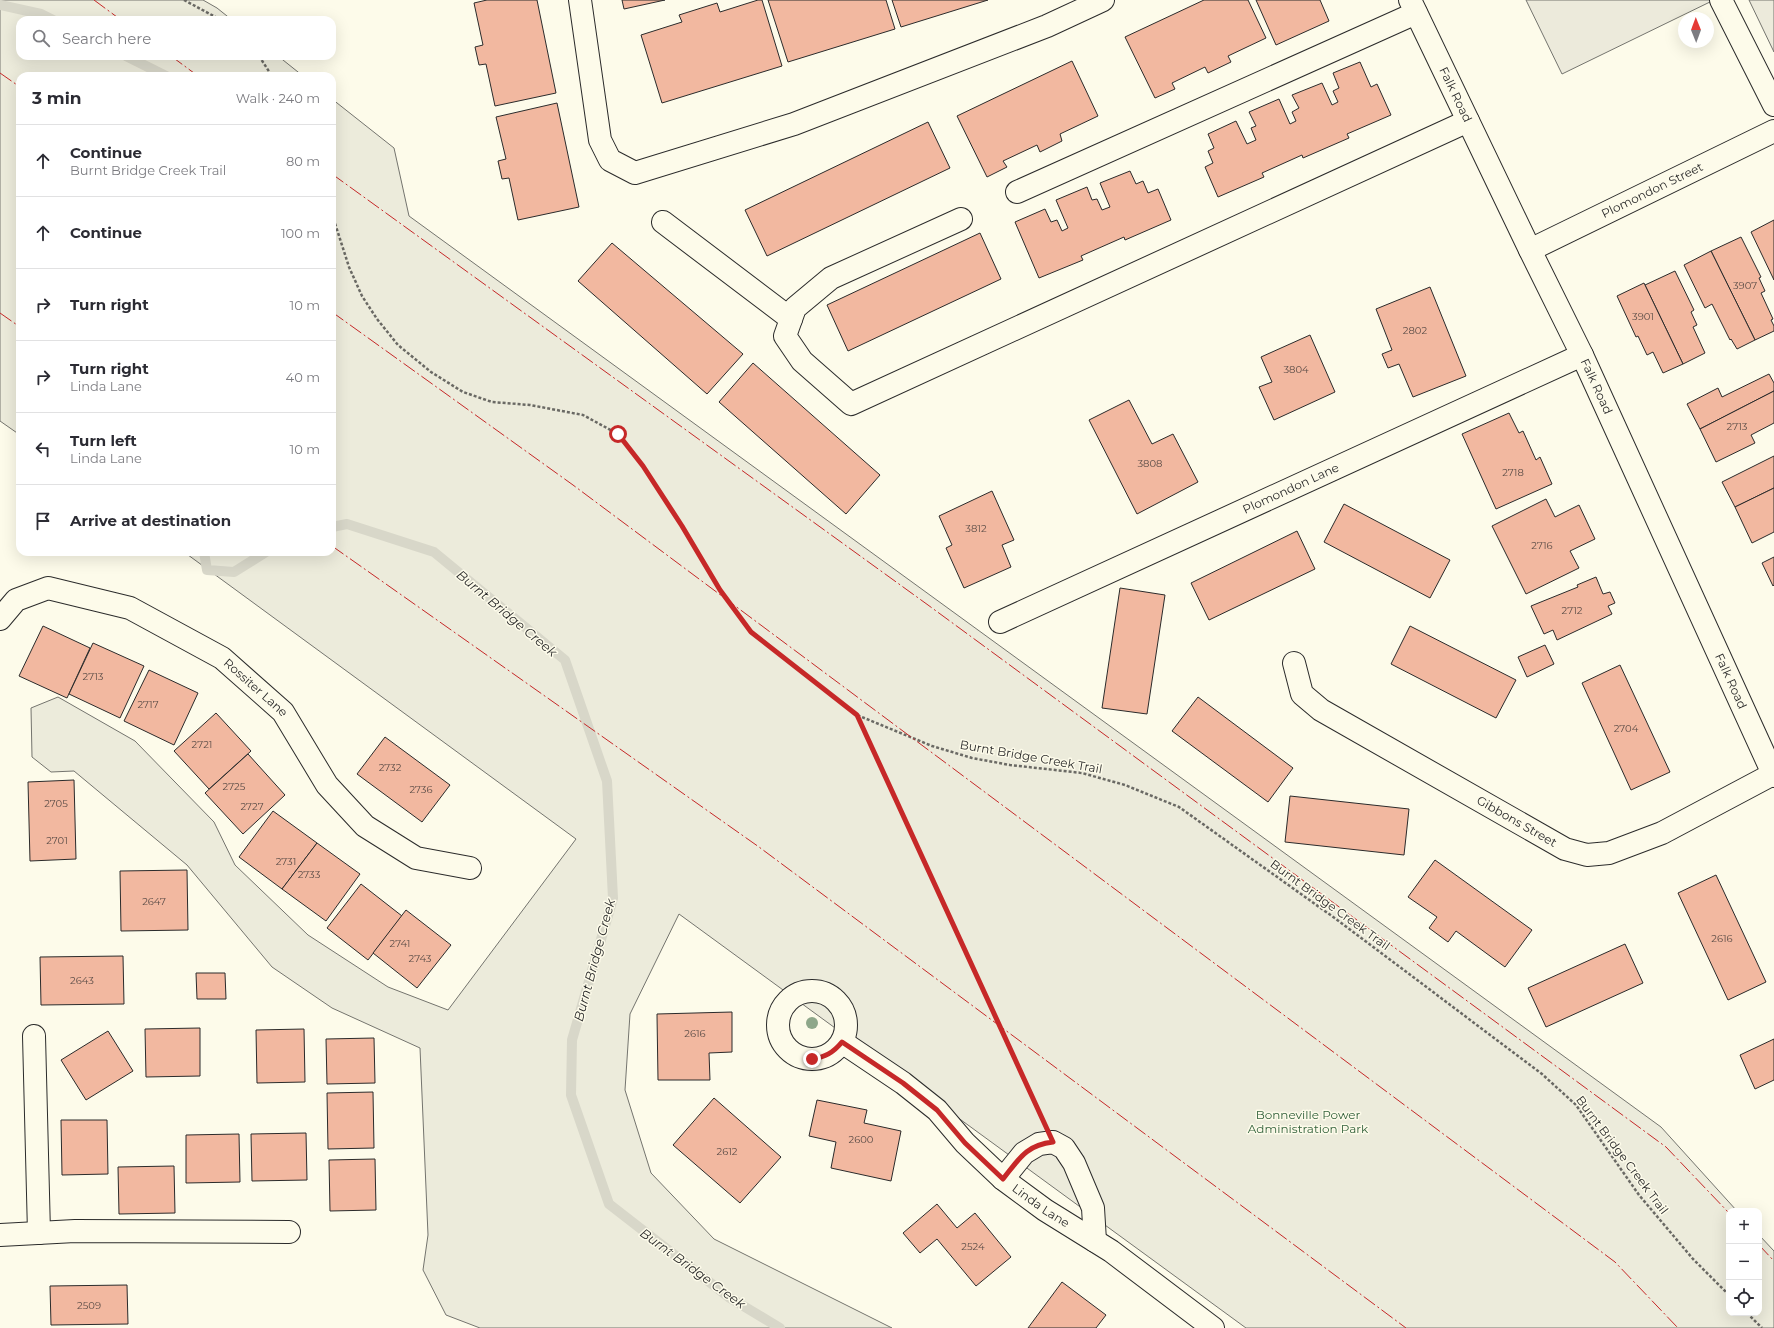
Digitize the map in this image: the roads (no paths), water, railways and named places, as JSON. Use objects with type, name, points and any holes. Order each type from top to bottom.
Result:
[{"type":"street","points":[[580,0],[600,140],[610,160],[635,173],[794,124],[1047,26],[1103,0]]},
{"type":"street","points":[[1721,0],[1774,105]]},
{"type":"street","points":[[1017,192],[1413,6]]},
{"type":"street","name":"Falk Road","points":[[1413,6],[1582,355],[1774,775]]},
{"type":"street","points":[[961,218],[831,278],[795,308],[785,336],[802,361],[851,404],[1468,121]]},
{"type":"street","name":"Plomondon Street","points":[[1530,250],[1774,131]]},
{"type":"street","points":[[663,222],[791,319]]},
{"type":"street","name":"Plomondon Lane","points":[[1000,622],[1582,355]]},
{"type":"street","name":"Rossiter Lane","points":[[0,619],[16,600],[48,588],[130,608],[222,658],[283,712],[327,785],[365,826],[416,858],[470,868]]},
{"type":"street","name":"Gibbons Street","points":[[1294,663],[1302,694],[1321,710],[1565,849],[1587,855],[1609,853],[1662,833],[1774,775]]},
{"type":"street","points":[[34,1036],[39,1234]]},
{"type":"street","name":"Linda Lane","points":[[842,1042],[903,1083],[937,1110],[965,1143],[1003,1179],[1045,1210],[1111,1251],[1213,1328]]},
{"type":"street","points":[[1003,1179],[1024,1153],[1039,1144],[1053,1142],[1064,1148],[1074,1162],[1093,1208],[1095,1241]]},
{"type":"street","points":[[0,1235],[75,1231],[289,1232]]},
{"type":"waterway","name":"Burnt Bridge Creek","points":[[0,5],[45,16]]},
{"type":"waterway","name":"Burnt Bridge Creek","points":[[134,60],[158,72]]},
{"type":"waterway","name":"Burnt Bridge Creek","points":[[336,526],[347,524],[434,552],[565,660],[607,781],[613,898],[572,1040],[571,1095],[609,1204],[730,1298],[780,1328]]},
{"type":"waterway","name":"Burnt Bridge Creek","points":[[205,556],[207,570],[234,572],[260,556]]},
{"type":"park label","name":"Bonneville Power Administration Park","points":[[1308,1122]]}]
